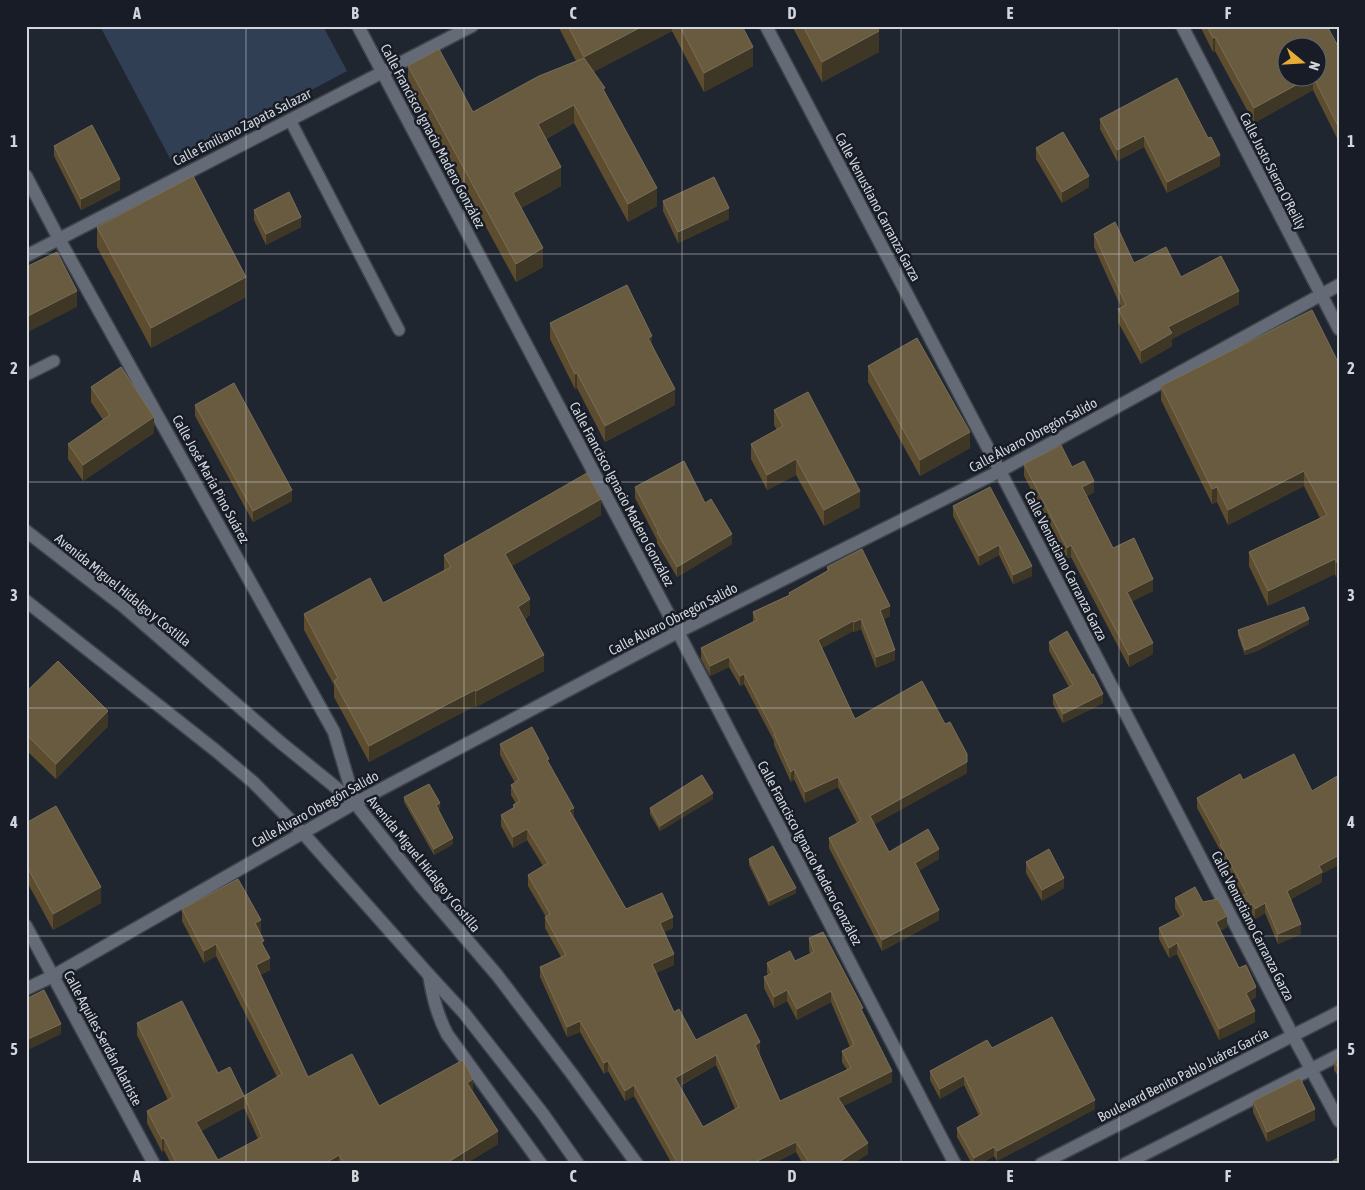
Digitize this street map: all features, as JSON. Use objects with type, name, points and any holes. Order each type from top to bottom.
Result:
[{"type":"street","name":"Calle Francisco Ignacio Madero González","points":[[358,26],[678,632],[955,1164]]},
{"type":"street","name":"Calle Emiliano Zapata Salazar","points":[[26,256],[472,26]]},
{"type":"street","name":"Calle Venustiano Carranza Garza","points":[[766,26],[1339,1121]]},
{"type":"street","name":"Calle Justo Sierra O'Reilly","points":[[1182,26],[1339,329]]},
{"type":"street","name":"Calle José María Pino Suárez","points":[[26,176],[59,239],[334,732],[355,803]]},
{"type":"street","name":"Calle Álvaro Obregón Salido","points":[[26,989],[53,976],[355,803],[678,632],[1000,470],[1339,285]]},
{"type":"street","name":"Avenida Miguel Hidalgo y Costilla","points":[[26,531],[122,606],[280,742],[355,803],[420,885],[497,975],[637,1164]]},
{"type":"street","points":[[26,601],[223,756],[253,782],[302,832],[464,1013],[578,1164]]},
{"type":"street","name":"Calle Aquiles Serdán Alatriste","points":[[26,926],[154,1164]]},
{"type":"street","points":[[429,975],[439,1019],[447,1034],[541,1164]]},
{"type":"street","name":"Boulevard Benito Pablo Juárez García","points":[[1041,1164],[1339,1012]]},
{"type":"street","points":[[1125,1164],[1339,1055]]},
{"type":"lane","points":[[290,120],[399,330]]},
{"type":"lane","points":[[26,375],[54,361]]},
{"type":"shaded area","points":[[100,26],[323,26],[347,71],[173,164]]},
{"type":"building","points":[[568,26],[643,26],[584,57]]},
{"type":"building","points":[[680,26],[742,26],[753,47],[704,73]]},
{"type":"building","points":[[803,26],[876,26],[879,31],[822,62]]},
{"type":"building","points":[[1207,26],[1327,26],[1339,48],[1339,128],[1319,88],[1328,88],[1328,38],[1278,38],[1278,88],[1291,88],[1254,108],[1215,37],[1213,38]]},
{"type":"building","points":[[439,49],[473,112],[539,76],[584,58],[605,88],[603,89],[657,188],[628,204],[574,105],[538,124],[561,167],[513,193],[543,248],[516,264],[408,66]]},
{"type":"building","points":[[1177,78],[1208,138],[1211,137],[1220,155],[1167,182],[1144,136],[1117,150],[1100,119]]},
{"type":"building","points":[[92,125],[120,179],[81,199],[54,146]]},
{"type":"building","points":[[1063,132],[1089,176],[1062,192],[1036,148]]},
{"type":"building","points":[[193,176],[246,277],[151,328],[97,227]]},
{"type":"building","points":[[714,177],[729,208],[678,232],[663,201]]},
{"type":"building","points":[[289,192],[301,217],[266,234],[254,210]]},
{"type":"building","points":[[1115,222],[1134,263],[1166,247],[1181,277],[1221,256],[1239,291],[1168,327],[1172,333],[1141,351],[1118,309],[1126,305],[1094,234]]},
{"type":"building","points":[[57,252],[77,291],[26,317],[26,267]]},
{"type":"building","points":[[627,285],[652,336],[648,338],[675,389],[605,426],[577,373],[575,374],[550,323]]},
{"type":"building","points":[[1312,310],[1339,364],[1339,561],[1336,562],[1335,559],[1268,591],[1249,552],[1327,515],[1304,471],[1228,510],[1217,487],[1212,489],[1161,386]]},
{"type":"building","points":[[917,338],[970,432],[920,460],[868,366]]},
{"type":"building","points":[[121,367],[154,417],[83,465],[68,444],[110,415],[91,387]]},
{"type":"building","points":[[234,383],[292,490],[253,511],[195,405]]},
{"type":"building","points":[[808,392],[860,491],[824,510],[796,459],[767,475],[751,444],[783,426],[774,410]]},
{"type":"building","points":[[1061,445],[1072,467],[1084,461],[1094,481],[1082,487],[1113,548],[1134,538],[1153,579],[1127,592],[1153,643],[1129,655],[1071,545],[1067,548],[1024,464]]},
{"type":"building","points":[[684,461],[705,503],[711,499],[732,534],[677,567],[635,487]]},
{"type":"building","points":[[587,473],[601,499],[505,554],[530,599],[518,607],[544,655],[369,746],[334,681],[338,678],[304,614],[370,578],[383,603],[451,567],[444,555]]},
{"type":"building","points":[[990,487],[1032,566],[1013,575],[999,545],[979,556],[953,506]]},
{"type":"building","points":[[862,549],[890,606],[880,610],[895,650],[876,657],[861,619],[853,621],[818,640],[855,719],[922,681],[945,724],[950,722],[967,754],[967,762],[870,816],[889,852],[928,829],[939,849],[915,863],[939,910],[882,940],[829,838],[861,821],[838,777],[805,792],[794,769],[791,772],[775,734],[744,674],[740,676],[729,657],[710,666],[701,648],[757,620],[753,612],[790,595],[789,593],[829,570],[827,567]]},
{"type":"building","points":[[1304,607],[1309,619],[1245,650],[1238,630]]},
{"type":"building","points":[[1067,631],[1103,694],[1063,714],[1053,695],[1073,685],[1049,642]]},
{"type":"building","points":[[58,661],[108,711],[56,764],[26,734],[26,692]]},
{"type":"building","points":[[532,727],[549,759],[547,760],[574,808],[569,810],[626,909],[662,893],[673,917],[660,923],[674,954],[652,964],[674,1012],[679,1009],[696,1040],[746,1014],[760,1042],[755,1045],[780,1101],[851,1068],[842,1051],[854,1045],[831,991],[797,1009],[787,990],[774,997],[764,977],[772,973],[767,963],[790,951],[795,961],[814,952],[809,938],[823,932],[863,1008],[861,1009],[892,1071],[838,1098],[868,1143],[836,1164],[810,1164],[796,1142],[757,1161],[758,1164],[678,1164],[634,1085],[625,1091],[608,1061],[604,1063],[580,1021],[567,1027],[540,967],[566,955],[545,917],[550,914],[528,875],[548,863],[527,829],[513,837],[501,815],[515,807],[513,805],[520,801],[511,785],[519,780],[500,744]],"holes":[[[716,1055],[739,1107],[703,1127],[675,1078]]]},
{"type":"building","points":[[1294,754],[1312,791],[1339,775],[1339,855],[1319,866],[1322,872],[1287,891],[1301,924],[1278,934],[1265,903],[1255,909],[1252,904],[1242,909],[1235,897],[1247,894],[1197,798],[1240,774],[1243,780]]},
{"type":"building","points":[[702,775],[713,793],[660,826],[650,808]]},
{"type":"building","points":[[429,784],[440,803],[436,805],[453,838],[434,849],[404,797]]},
{"type":"building","points":[[56,806],[101,887],[53,914],[26,865],[26,823]]},
{"type":"building","points":[[773,846],[796,888],[769,901],[749,859]]},
{"type":"building","points":[[1049,849],[1064,878],[1042,890],[1026,862]]},
{"type":"building","points":[[238,879],[261,920],[255,923],[264,941],[261,942],[270,958],[256,965],[308,1077],[352,1054],[379,1106],[463,1060],[473,1079],[467,1083],[498,1131],[445,1164],[344,1164],[339,1155],[324,1164],[177,1164],[147,1111],[173,1097],[137,1023],[182,1001],[218,1073],[230,1067],[244,1096],[282,1074],[216,944],[204,951],[182,909]],"holes":[[[244,1096],[262,1137],[218,1160],[196,1122]]]},
{"type":"building","points":[[1195,887],[1203,902],[1218,899],[1227,916],[1216,922],[1239,968],[1246,965],[1256,987],[1246,993],[1255,1011],[1219,1029],[1177,943],[1169,948],[1159,928],[1184,915],[1175,898]]},
{"type":"building","points":[[44,990],[61,1024],[26,1040],[26,999]]},
{"type":"building","points":[[1052,1017],[1095,1100],[997,1151],[994,1147],[974,1158],[957,1128],[982,1114],[964,1076],[940,1089],[930,1071],[987,1040],[992,1048]]},
{"type":"building","points":[[1339,1059],[1339,1070],[1334,1061]]},
{"type":"building","points":[[1300,1078],[1315,1109],[1267,1132],[1253,1101]]},
{"type":"building","points":[[1339,1157],[1339,1164],[1328,1164]]}]
